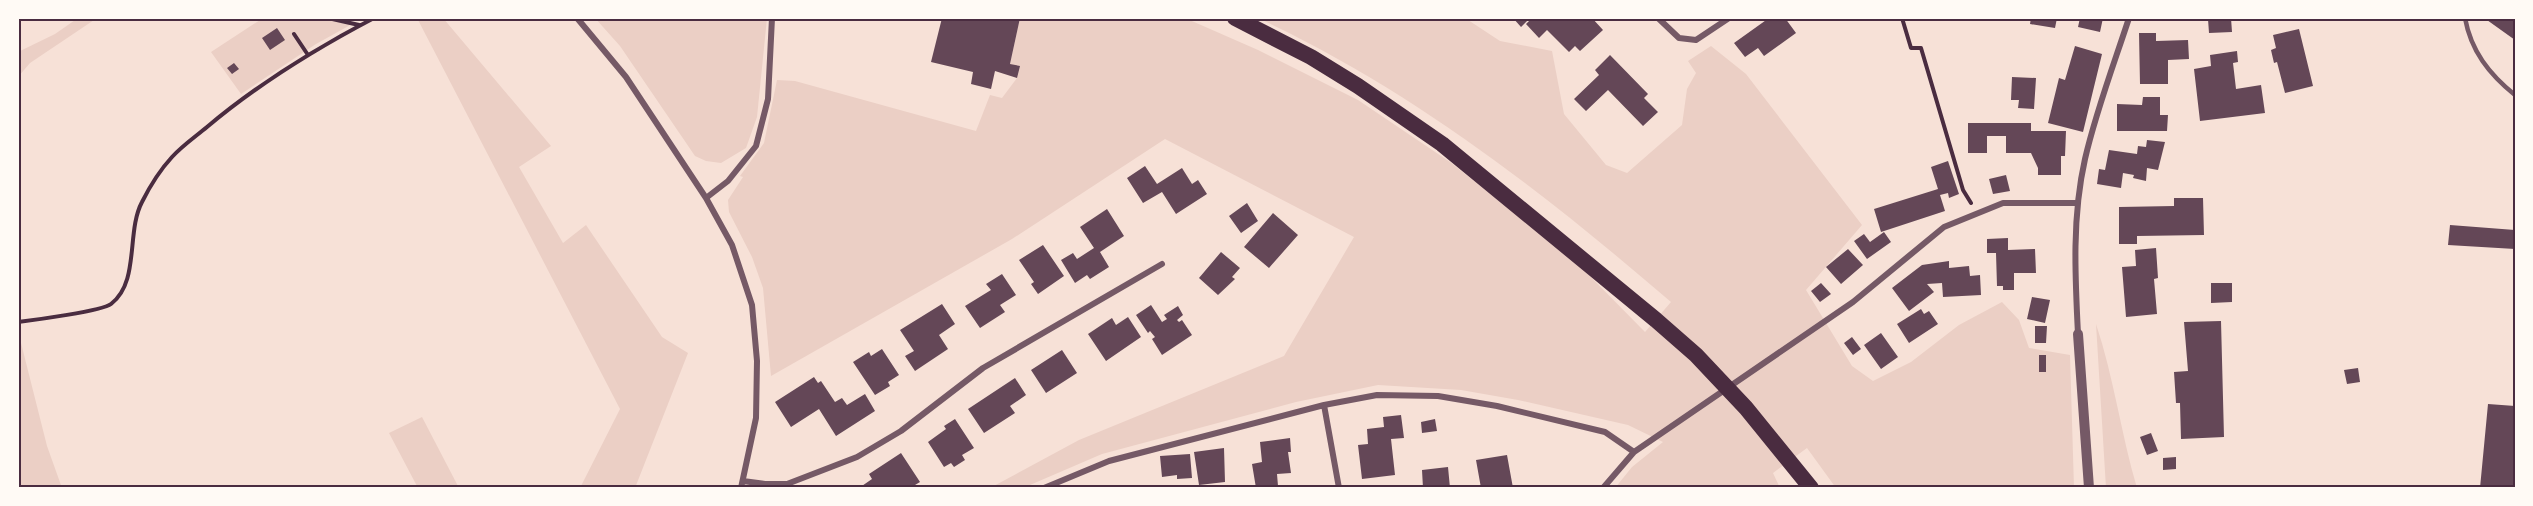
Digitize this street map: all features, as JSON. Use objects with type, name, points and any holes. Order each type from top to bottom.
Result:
[{"type":"highway","points":[[1235,18],[1311,57],[1358,86],[1442,144],[1656,320],[1703,363],[1791,460],[1811,488]]},
{"type":"street","points":[[578,18],[626,77],[706,198],[732,245],[753,305],[757,361],[756,418],[742,484],[787,484],[857,457],[901,431],[983,368],[1162,264]]},
{"type":"street","points":[[706,198],[728,181],[756,146],[768,99],[772,18]]},
{"type":"street","points":[[1658,18],[1679,38],[1696,40],[1729,18]]},
{"type":"street","points":[[2089,488],[2075,258],[2078,203],[2085,158],[2129,18]]},
{"type":"street","points":[[1603,488],[1634,452],[1853,302],[1944,227],[2003,203],[2078,203]]},
{"type":"street","points":[[1044,488],[1109,461],[1324,405],[1377,395],[1438,396],[1497,406],[1605,432],[1634,452]]},
{"type":"street","points":[[1324,405],[1339,488]]},
{"type":"lane","points":[[2464,18],[2468,36],[2481,60],[2497,80],[2515,95]]},
{"type":"path","points":[[328,18],[360,26]]},
{"type":"path","points":[[18,322],[109,306],[121,295],[128,273],[133,245],[133,221],[141,203],[173,155],[241,99],[309,55],[374,18]]},
{"type":"path","points":[[1902,18],[1911,48],[1920,48],[1963,190],[1978,213]]},
{"type":"path","points":[[294,34],[309,55]]},
{"type":"shaded area","points":[[78,18],[97,18],[30,63],[18,77],[18,52],[55,34]]},
{"type":"shaded area","points":[[263,18],[339,18],[354,23],[316,44],[241,94],[211,52]]},
{"type":"shaded area","points":[[417,18],[443,18],[551,146],[519,167],[563,243],[586,225],[662,337],[688,353],[635,488],[580,488],[620,409]]},
{"type":"shaded area","points":[[595,18],[767,18],[757,117],[746,148],[721,163],[706,161],[695,156],[620,46]]},
{"type":"shaded area","points":[[1020,18],[1185,18],[1258,50],[1358,100],[1450,162],[1575,261],[1645,332],[1671,302],[1623,261],[1525,183],[1422,110],[1314,46],[1258,18],[1465,18],[1500,41],[1552,51],[1564,114],[1606,165],[1627,173],[1682,125],[1687,89],[1696,73],[1688,61],[1711,46],[1746,74],[1862,225],[1806,290],[1852,366],[1873,381],[1911,362],[1959,325],[2002,302],[2019,320],[2029,348],[2070,355],[2074,488],[1836,488],[1807,448],[1773,473],[1780,488],[1615,488],[1632,467],[1663,442],[1628,425],[1518,400],[1461,390],[1378,385],[1296,402],[1102,454],[1023,488],[990,488],[1079,440],[1284,356],[1354,237],[1165,139],[1012,239],[771,376],[763,288],[752,257],[729,212],[728,200],[743,177],[740,176],[764,143],[777,80],[795,81],[976,131],[990,95],[1002,98],[1017,78],[1010,64]]},
{"type":"shaded area","points":[[2096,324],[2108,365],[2137,488],[2106,488]]},
{"type":"shaded area","points":[[18,331],[47,446],[62,488],[18,488]]},
{"type":"shaded area","points":[[422,417],[459,488],[418,488],[389,433]]},
{"type":"building","points":[[942,18],[1020,18],[1010,64],[1020,66],[1017,78],[995,71],[991,89],[971,84],[973,72],[931,62]]},
{"type":"building","points":[[1513,18],[1530,18],[1521,27]]},
{"type":"building","points":[[1532,18],[1592,18],[1603,30],[1580,51],[1575,46],[1569,52],[1547,30],[1539,38],[1526,24]]},
{"type":"building","points":[[1769,18],[1785,18],[1796,33],[1764,56],[1758,48],[1745,57],[1734,43]]},
{"type":"building","points":[[2031,18],[2057,18],[2055,28],[2030,24]]},
{"type":"building","points":[[2080,18],[2103,18],[2100,32],[2078,27]]},
{"type":"building","points":[[2231,18],[2232,32],[2209,33],[2208,19]]},
{"type":"building","points":[[2488,18],[2515,18],[2515,40],[2487,20]]},
{"type":"building","points":[[277,28],[285,40],[270,50],[262,38]]},
{"type":"building","points":[[2299,29],[2313,86],[2285,93],[2277,62],[2274,63],[2271,50],[2276,48],[2273,35]]},
{"type":"building","points":[[2139,33],[2156,33],[2156,41],[2188,40],[2189,59],[2168,60],[2168,84],[2140,84]]},
{"type":"building","points":[[2075,46],[2102,54],[2083,132],[2048,123],[2059,78],[2065,80]]},
{"type":"building","points":[[2237,51],[2238,62],[2233,63],[2236,89],[2261,85],[2265,113],[2200,121],[2194,69],[2211,66],[2210,55]]},
{"type":"building","points":[[1610,55],[1648,94],[1644,98],[1658,112],[1643,126],[1608,90],[1586,111],[1574,99],[1599,75],[1595,70]]},
{"type":"building","points":[[234,63],[239,69],[232,74],[227,68]]},
{"type":"building","points":[[2012,77],[2036,78],[2034,109],[2018,108],[2019,100],[2011,100]]},
{"type":"building","points":[[2143,97],[2160,97],[2160,115],[2168,115],[2167,131],[2117,131],[2117,104],[2142,105]]},
{"type":"building","points":[[1968,123],[2031,123],[2031,131],[2066,131],[2065,156],[2061,156],[2061,175],[2038,175],[2038,168],[2031,153],[2006,153],[2006,136],[1987,136],[1987,153],[1968,153]]},
{"type":"building","points":[[2147,140],[2165,142],[2158,170],[2147,168],[2146,181],[2123,173],[2121,188],[2097,184],[2099,169],[2105,170],[2109,150],[2137,154],[2138,146],[2146,147]]},
{"type":"building","points":[[1948,161],[1959,194],[1949,198],[1948,193],[1940,195],[1945,211],[1881,232],[1874,209],[1938,189],[1931,167]]},
{"type":"building","points":[[1145,166],[1157,184],[1182,168],[1192,184],[1198,180],[1207,194],[1176,214],[1162,192],[1143,203],[1127,178]]},
{"type":"building","points":[[2006,175],[2010,191],[1993,194],[1989,179]]},
{"type":"building","points":[[2174,198],[2203,198],[2204,235],[2137,236],[2137,244],[2119,244],[2119,207],[2174,206]]},
{"type":"building","points":[[1247,203],[1258,221],[1241,233],[1229,216]]},
{"type":"building","points":[[1107,209],[1124,236],[1100,252],[1109,267],[1090,279],[1087,275],[1075,283],[1061,260],[1073,253],[1077,259],[1094,248],[1080,227]]},
{"type":"building","points":[[1273,213],[1298,235],[1269,268],[1244,247]]},
{"type":"building","points":[[2450,225],[2515,230],[2515,249],[2448,245]]},
{"type":"building","points":[[1884,232],[1891,242],[1867,259],[1854,241],[1864,234],[1870,242]]},
{"type":"building","points":[[2008,238],[2008,250],[2035,249],[2036,273],[2014,273],[2014,290],[2003,290],[2003,286],[1997,286],[1996,253],[1987,253],[1987,239]]},
{"type":"building","points":[[1043,245],[1064,276],[1038,294],[1031,284],[1034,282],[1019,260]]},
{"type":"building","points":[[2156,248],[2158,278],[2154,279],[2157,314],[2126,317],[2122,267],[2136,266],[2135,250]]},
{"type":"building","points":[[1848,249],[1863,265],[1841,284],[1826,267]]},
{"type":"building","points":[[1221,252],[1240,268],[1232,277],[1235,279],[1218,295],[1199,278]]},
{"type":"building","points":[[1949,261],[1949,268],[1969,266],[1970,276],[1980,275],[1981,295],[1943,297],[1942,283],[1927,284],[1934,292],[1909,311],[1892,288],[1922,265]]},
{"type":"building","points":[[1002,274],[1016,295],[1000,305],[1005,312],[980,328],[965,306],[991,290],[986,284]]},
{"type":"building","points":[[1821,283],[1831,294],[1820,302],[1811,291]]},
{"type":"building","points":[[2211,283],[2232,283],[2232,302],[2211,303]]},
{"type":"building","points":[[2032,297],[2050,300],[2045,323],[2027,319]]},
{"type":"building","points":[[942,304],[955,324],[939,335],[948,349],[915,371],[905,356],[914,351],[900,330]]},
{"type":"building","points":[[1151,305],[1162,322],[1167,319],[1164,315],[1178,306],[1183,315],[1177,320],[1179,322],[1182,320],[1192,335],[1162,355],[1152,339],[1155,337],[1150,331],[1148,333],[1136,315]]},
{"type":"building","points":[[1921,309],[1924,314],[1929,311],[1938,324],[1909,343],[1897,324]]},
{"type":"building","points":[[1128,317],[1141,337],[1106,361],[1088,334],[1112,318],[1116,325]]},
{"type":"building","points":[[2221,321],[2224,437],[2181,439],[2180,403],[2176,403],[2174,372],[2188,371],[2184,322]]},
{"type":"building","points":[[2035,326],[2047,326],[2046,343],[2035,343]]},
{"type":"building","points":[[1881,333],[1898,357],[1881,369],[1864,345]]},
{"type":"building","points":[[1852,337],[1861,349],[1853,355],[1844,343]]},
{"type":"building","points":[[882,349],[899,375],[888,382],[890,386],[875,395],[853,362],[869,352],[871,356]]},
{"type":"building","points":[[1062,350],[1077,373],[1046,393],[1031,370]]},
{"type":"building","points":[[2039,355],[2046,355],[2046,372],[2039,372]]},
{"type":"building","points":[[2358,368],[2360,382],[2347,384],[2344,370]]},
{"type":"building","points":[[814,377],[818,383],[821,381],[835,402],[842,398],[847,405],[865,394],[875,411],[836,436],[819,409],[791,427],[775,402]]},
{"type":"building","points":[[1015,378],[1026,395],[1010,406],[1015,413],[984,433],[968,409]]},
{"type":"building","points":[[2488,404],[2515,406],[2515,488],[2480,488]]},
{"type":"building","points":[[1401,415],[1404,438],[1391,439],[1395,475],[1362,479],[1358,445],[1368,444],[1367,429],[1384,427],[1383,417]]},
{"type":"building","points":[[955,419],[974,448],[962,455],[965,460],[954,467],[951,463],[944,467],[928,442],[946,429],[944,426]]},
{"type":"building","points":[[1435,419],[1437,431],[1422,433],[1421,422]]},
{"type":"building","points":[[2151,433],[2158,451],[2147,455],[2140,437]]},
{"type":"building","points":[[1290,438],[1291,452],[1288,452],[1291,473],[1277,474],[1278,486],[1256,488],[1252,464],[1262,462],[1260,442]]},
{"type":"building","points":[[1224,448],[1225,482],[1199,485],[1194,452]]},
{"type":"building","points":[[901,453],[920,482],[910,488],[859,488],[872,479],[869,474]]},
{"type":"building","points":[[1190,454],[1192,478],[1177,479],[1177,475],[1162,477],[1160,456]]},
{"type":"building","points":[[1507,455],[1513,488],[1481,488],[1476,460]]},
{"type":"building","points":[[2176,457],[2176,469],[2163,470],[2163,458]]},
{"type":"building","points":[[1448,467],[1450,488],[1423,488],[1422,470]]}]
